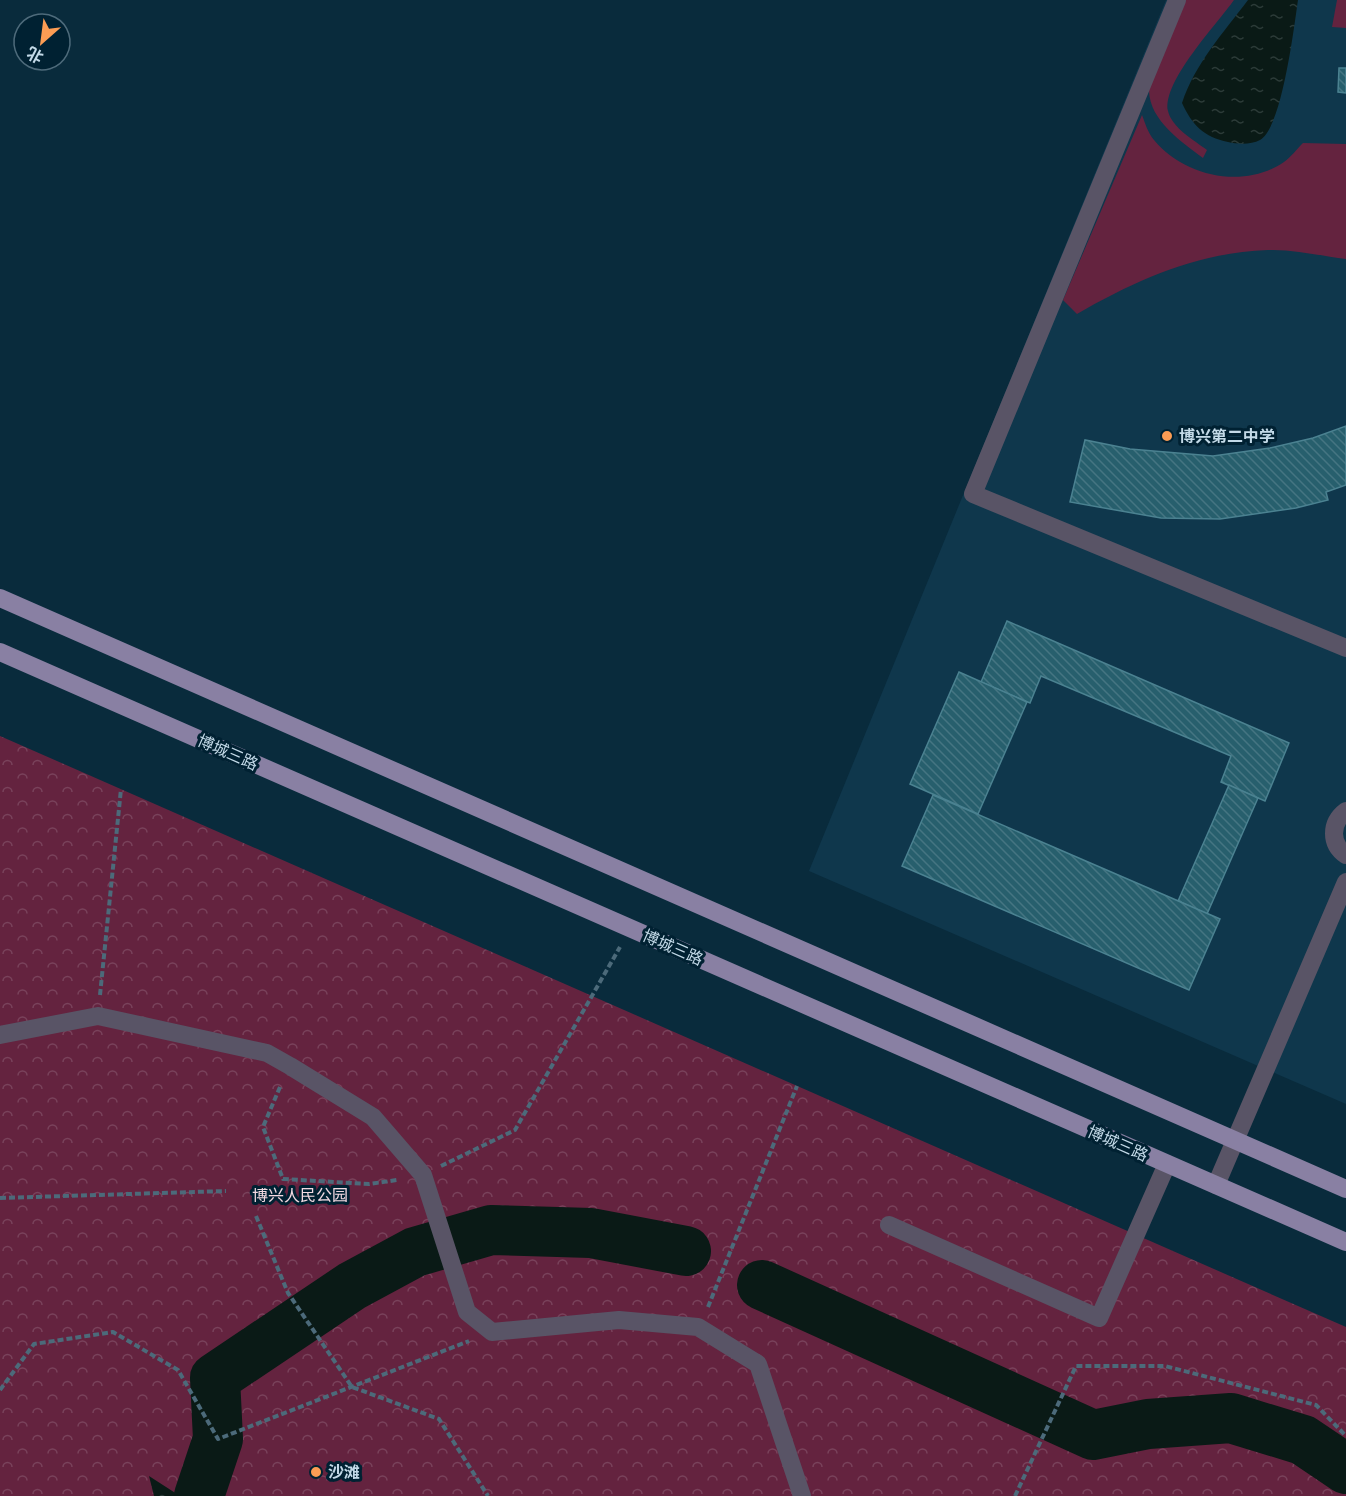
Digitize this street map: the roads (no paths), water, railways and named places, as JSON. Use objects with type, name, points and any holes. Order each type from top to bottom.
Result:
[{"type":"main road","points":[[0,598],[1346,1188]]},
{"type":"main road","name":"博城三路","points":[[0,652],[1346,1242]]},
{"type":"street","points":[[1177,0],[973,494],[1346,648]]},
{"type":"street","points":[[1346,811],[1337,820],[1333,836],[1336,845],[1346,855]]},
{"type":"street","points":[[1216,1185],[1346,882]]},
{"type":"street","points":[[0,1035],[98,1016],[267,1053],[290,1066],[373,1117],[423,1175],[467,1312],[492,1332],[619,1320],[698,1327],[758,1364],[802,1496]]},
{"type":"street","points":[[889,1225],[1099,1318],[1167,1164]]},
{"type":"water","points":[[1248,0],[1298,0],[1286,76],[1275,117],[1268,132],[1260,140],[1240,144],[1212,137],[1200,129],[1190,118],[1182,103],[1202,62]]},
{"type":"water","points":[[149,1476],[180,1496],[154,1496]]},
{"type":"waterway","points":[[199,1496],[218,1439],[215,1378],[352,1286],[415,1252],[491,1230],[591,1233],[686,1251]]},
{"type":"waterway","points":[[762,1285],[1093,1435],[1148,1424],[1231,1418],[1303,1440],[1346,1469]]},
{"type":"place","name":"博兴第二中学","points":[[1167,436]]},
{"type":"place","name":"沙滩","points":[[316,1472]]},
{"type":"park label","name":"博兴人民公园","points":[[300,1195]]}]
